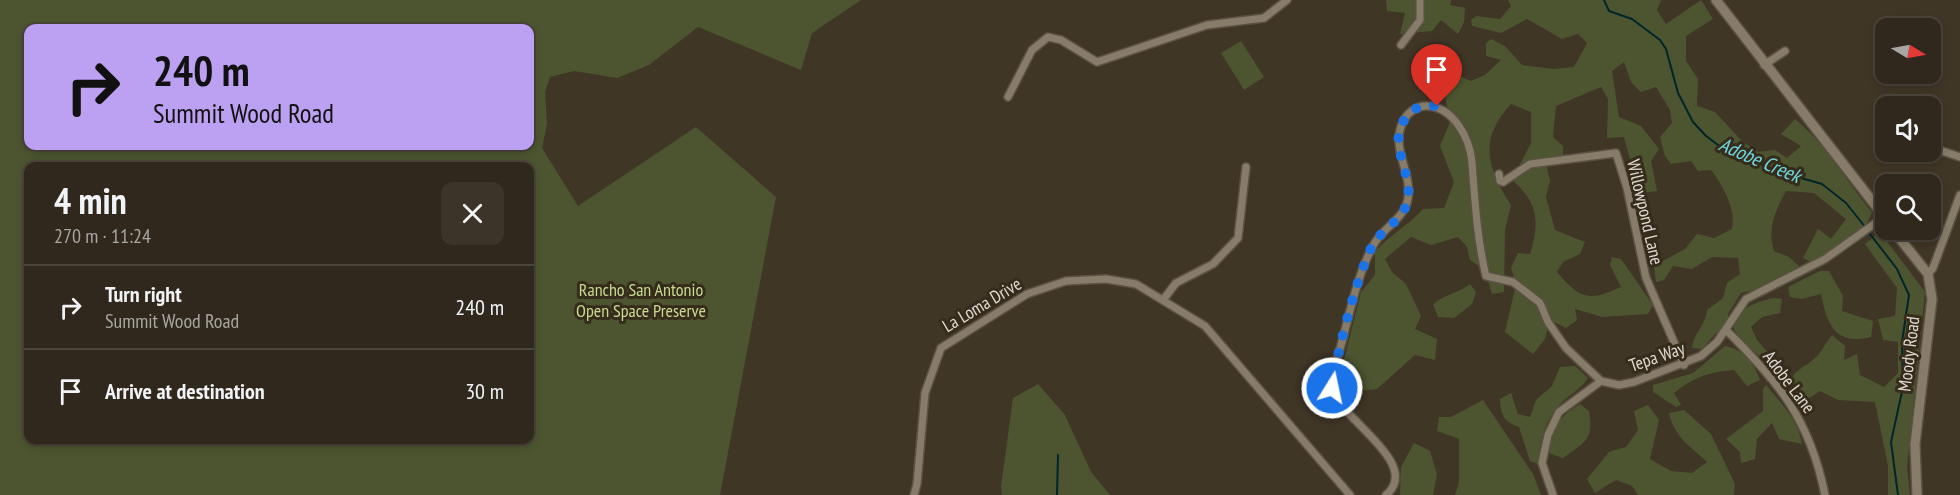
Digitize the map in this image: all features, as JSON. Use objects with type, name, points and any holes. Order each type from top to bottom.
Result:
[{"type":"street","points":[[1008,97],[1032,50],[1048,37],[1061,40],[1097,62],[1207,25],[1264,18],[1287,0]]},
{"type":"street","points":[[1401,45],[1420,20],[1420,0]]},
{"type":"street","points":[[1716,0],[1764,65],[1875,205]]},
{"type":"street","points":[[1764,65],[1785,51]]},
{"type":"street","points":[[1386,495],[1395,477],[1392,460],[1340,404],[1332,388],[1335,364],[1373,244],[1405,208],[1409,190],[1397,144],[1404,120],[1416,108],[1437,106],[1444,110],[1462,130],[1471,157],[1479,247],[1486,276],[1513,282],[1540,303],[1548,322],[1566,348],[1601,381],[1559,412],[1548,435],[1542,463],[1553,495]]},
{"type":"street","points":[[1941,151],[1960,157]]},
{"type":"street","name":"Willowpond Lane","points":[[1499,174],[1503,182],[1530,164],[1616,153],[1627,188],[1646,278],[1684,365]]},
{"type":"street","points":[[1163,300],[1176,283],[1213,264],[1238,238],[1246,167]]},
{"type":"street","points":[[1901,240],[1928,274],[1933,268],[1960,195]]},
{"type":"street","name":"Tepa Way","points":[[1601,381],[1619,385],[1634,382],[1684,365],[1701,356],[1726,330],[1746,299],[1825,259],[1875,225]]},
{"type":"street","name":"Moody Road","points":[[1917,495],[1915,444],[1932,299],[1928,274]]},
{"type":"street","name":"La Loma Drive","points":[[914,495],[917,484],[925,393],[941,348],[1027,294],[1066,281],[1123,280],[1146,289],[1205,326],[1350,495]]},
{"type":"street","name":"Adobe Lane","points":[[1726,330],[1766,369],[1803,424],[1814,451],[1825,495]]},
{"type":"green space","name":"Rancho San Antonio Open Space Preserve","points":[[0,0],[861,0],[812,33],[801,70],[698,27],[649,65],[617,78],[574,71],[550,77],[545,92],[547,124],[542,148],[578,206],[696,127],[776,197],[720,495],[0,495]]},
{"type":"green space","points":[[1386,0],[1451,0],[1450,5],[1465,8],[1464,22],[1458,34],[1441,20],[1432,31],[1400,34],[1405,13],[1387,11]]},
{"type":"green space","points":[[1508,0],[1661,0],[1657,10],[1666,24],[1701,0],[1713,19],[1686,36],[1686,61],[1698,79],[1697,106],[1715,112],[1742,141],[1758,152],[1775,150],[1787,158],[1801,146],[1781,134],[1795,119],[1827,152],[1872,212],[1863,229],[1856,236],[1841,249],[1815,264],[1803,258],[1818,229],[1831,239],[1846,219],[1814,193],[1786,191],[1773,220],[1772,243],[1774,251],[1789,257],[1799,266],[1798,273],[1771,287],[1741,293],[1728,314],[1729,327],[1716,333],[1702,349],[1692,348],[1707,310],[1723,298],[1727,283],[1740,274],[1738,258],[1712,257],[1692,269],[1673,266],[1664,280],[1656,282],[1654,266],[1685,249],[1697,234],[1714,238],[1732,229],[1732,213],[1724,190],[1711,170],[1698,171],[1691,161],[1671,164],[1665,156],[1660,137],[1672,123],[1670,110],[1656,87],[1641,92],[1631,82],[1624,62],[1612,71],[1619,117],[1641,126],[1659,149],[1651,161],[1657,191],[1639,193],[1624,137],[1607,138],[1608,99],[1601,87],[1556,106],[1553,137],[1563,146],[1563,157],[1546,164],[1550,181],[1546,197],[1555,230],[1585,242],[1580,254],[1563,262],[1557,272],[1579,293],[1600,295],[1621,287],[1610,265],[1612,257],[1621,259],[1653,305],[1648,314],[1602,317],[1575,309],[1577,320],[1566,328],[1550,320],[1545,339],[1533,354],[1505,332],[1516,284],[1511,268],[1518,253],[1530,254],[1536,222],[1527,196],[1512,180],[1531,143],[1531,112],[1511,104],[1494,129],[1490,142],[1490,154],[1496,179],[1511,205],[1505,230],[1504,292],[1492,294],[1485,270],[1470,260],[1467,247],[1458,237],[1431,245],[1411,237],[1385,259],[1392,272],[1406,284],[1421,316],[1415,329],[1437,339],[1435,360],[1415,355],[1377,389],[1350,392],[1339,380],[1361,292],[1375,275],[1375,252],[1423,209],[1444,208],[1454,182],[1440,146],[1450,122],[1442,79],[1447,71],[1471,81],[1485,75],[1501,60],[1486,56],[1486,43],[1491,39],[1505,46],[1522,65],[1553,69],[1574,67],[1587,43],[1578,34],[1562,39],[1527,19],[1501,33],[1472,26],[1471,20],[1476,16],[1500,19],[1511,6]]},
{"type":"green space","points":[[1241,41],[1264,77],[1244,90],[1221,53]]},
{"type":"green space","points":[[1875,236],[1875,240],[1886,240],[1925,292],[1907,467],[1910,495],[1888,495],[1888,466],[1875,402],[1838,400],[1820,391],[1802,403],[1792,396],[1793,375],[1818,355],[1832,335],[1845,346],[1844,360],[1857,354],[1860,375],[1884,387],[1898,373],[1898,342],[1883,340],[1878,319],[1895,316],[1897,288],[1865,244]]},
{"type":"green space","points":[[1820,271],[1829,271],[1843,296],[1842,311],[1873,321],[1871,337],[1849,338],[1835,330],[1826,315],[1821,294],[1802,299],[1790,297],[1788,287]]},
{"type":"green space","points":[[1470,284],[1476,292],[1472,304],[1454,318],[1438,317],[1433,304]]},
{"type":"green space","points":[[1774,298],[1782,299],[1780,313],[1762,317],[1751,327],[1757,340],[1768,353],[1762,359],[1741,339],[1732,323],[1750,306]]},
{"type":"green space","points":[[1725,346],[1743,354],[1760,380],[1747,386],[1734,370],[1709,374],[1695,379],[1674,393],[1681,405],[1676,407],[1653,392],[1653,385],[1693,373]]},
{"type":"green space","points":[[1575,366],[1588,378],[1553,413],[1544,434],[1538,464],[1530,461],[1519,427],[1504,417],[1500,399],[1511,393],[1518,414],[1530,417],[1536,400],[1552,386],[1560,367]]},
{"type":"green space","points":[[1038,384],[1065,415],[1091,472],[1110,495],[1002,495],[1001,487],[1013,398]]},
{"type":"green space","points":[[1766,385],[1793,420],[1802,444],[1779,439],[1772,423],[1757,439],[1755,459],[1741,463],[1740,452],[1726,439],[1763,411],[1763,389]]},
{"type":"green space","points":[[1483,400],[1533,474],[1541,495],[1455,495],[1459,482],[1459,439],[1437,431],[1439,417],[1451,417]]},
{"type":"green space","points":[[1580,404],[1589,411],[1590,428],[1586,439],[1563,458],[1549,453],[1552,437],[1558,424],[1566,414]]},
{"type":"green space","points":[[1648,405],[1659,420],[1650,459],[1671,471],[1692,473],[1707,462],[1684,441],[1675,429],[1669,413],[1684,410],[1711,434],[1735,484],[1734,495],[1638,495],[1632,486],[1616,480],[1595,493],[1587,479],[1609,452],[1626,447],[1638,430],[1634,411]]},
{"type":"green space","points":[[1414,443],[1430,451],[1437,474],[1433,495],[1400,495],[1401,467]]},
{"type":"waterway","name":"Adobe Creek","points":[[1604,0],[1609,11],[1632,19],[1660,40],[1666,49],[1678,93],[1693,122],[1706,136],[1722,148],[1780,172],[1822,184],[1846,203],[1866,228]]},
{"type":"waterway","name":"Adobe Creek","points":[[1870,234],[1897,269],[1909,295],[1902,342],[1903,387],[1891,442],[1898,495]]},
{"type":"waterway","points":[[1057,495],[1058,455]]},
{"type":"route","points":[[1332,388],[1335,364],[1373,244],[1405,208],[1409,190],[1397,144],[1404,120],[1416,108],[1437,106]]}]
